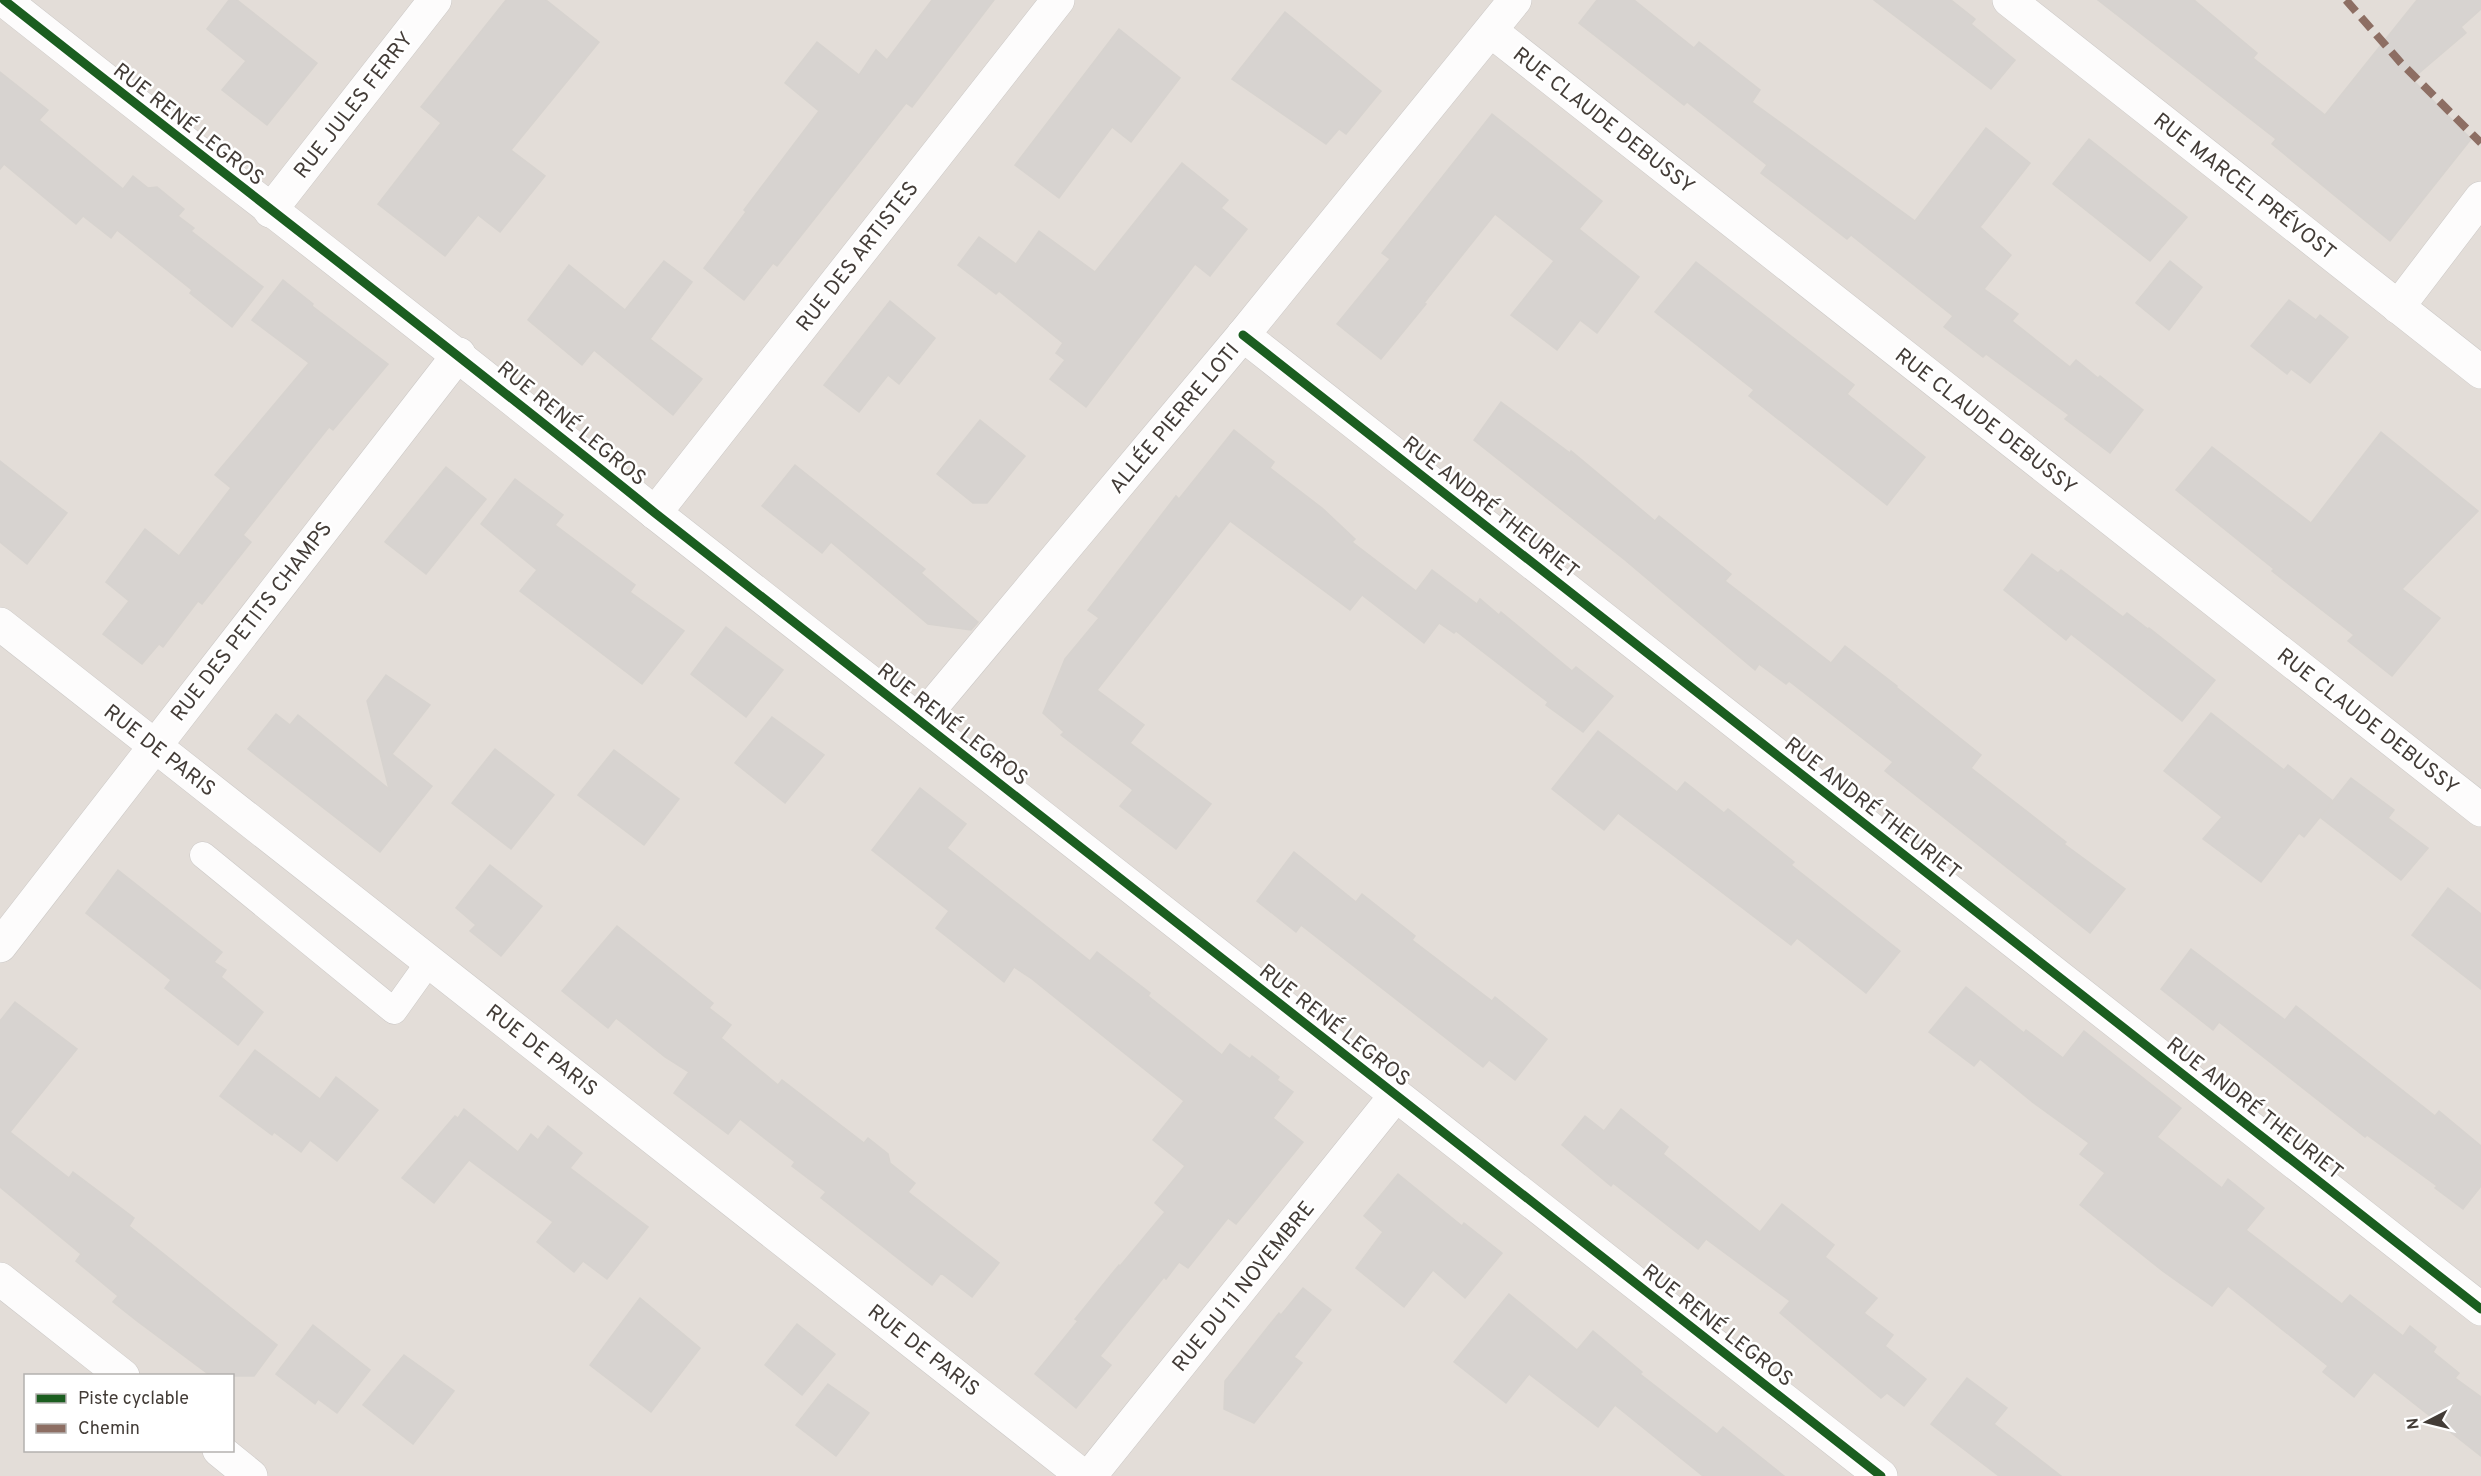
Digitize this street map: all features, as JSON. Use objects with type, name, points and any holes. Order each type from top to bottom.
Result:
[{"type":"street","name":"RUE RENÉ LEGROS","points":[[4,0],[270,210],[459,354],[655,513],[1881,1476]]},
{"type":"street","name":"RUE JULES FERRY","points":[[270,210],[435,0]]},
{"type":"street","name":"RUE DES ARTISTES","points":[[655,513],[1058,0]]},
{"type":"street","name":"ALLÉE PIERRE LOTI","points":[[920,721],[1243,335],[1515,0]]},
{"type":"street","name":"RUE MARCEL PRÉVOST","points":[[2009,0],[2481,372]]},
{"type":"street","name":"RUE CLAUDE DEBUSSY","points":[[1491,31],[2481,810]]},
{"type":"street","points":[[2398,307],[2481,198]]},
{"type":"street","name":"RUE ANDRÉ THEURIET","points":[[1243,335],[2481,1309]]},
{"type":"street","name":"RUE DES PETITS CHAMPS","points":[[0,946],[459,354]]},
{"type":"street","name":"RUE DE PARIS","points":[[0,624],[1083,1476]]},
{"type":"street","name":"RUE DU 11 NOVEMBRE","points":[[1090,1476],[1396,1095]]},
{"type":"street","points":[[0,1279],[120,1374]]},
{"type":"street","points":[[221,1452],[251,1476]]},
{"type":"lane","points":[[203,855],[394,1011],[429,962]]},
{"type":"shaded area","points":[[0,0],[2481,0],[2481,1476],[0,1476]]},
{"type":"building","points":[[229,0],[237,0],[317,63],[267,125],[222,90],[246,61],[207,29]]},
{"type":"building","points":[[506,0],[546,0],[599,42],[511,150],[545,176],[500,232],[478,215],[445,256],[378,204],[441,123],[421,107]]},
{"type":"building","points":[[932,0],[994,0],[912,107],[906,103],[777,266],[773,263],[744,300],[704,268],[746,212],[744,210],[819,111],[785,83],[817,42],[859,75],[876,50],[887,60]]},
{"type":"building","points":[[1597,0],[1634,0],[1694,48],[1699,42],[1760,90],[1752,102],[1915,221],[1986,128],[2030,163],[1980,227],[2011,255],[1984,289],[2018,314],[2012,321],[2070,367],[2076,360],[2143,410],[2110,453],[2065,419],[2069,415],[1986,354],[1983,357],[1944,327],[1953,316],[1851,235],[1847,239],[1761,173],[1767,165],[1687,102],[1684,105],[1579,23]]},
{"type":"building","points":[[1874,0],[1951,0],[1975,19],[1971,24],[2015,60],[1991,89]]},
{"type":"building","points":[[2098,0],[2194,0],[2257,53],[2253,58],[2325,115],[2417,0],[2481,0],[2481,9],[2461,27],[2466,33],[2412,79],[2471,139],[2390,241],[2272,144],[2276,139]]},
{"type":"building","points":[[1285,12],[1381,91],[1346,134],[1339,129],[1326,144],[1232,79]]},
{"type":"building","points":[[1119,29],[1180,78],[1131,142],[1112,127],[1059,198],[1015,165]]},
{"type":"building","points":[[0,72],[48,110],[39,120],[123,189],[133,176],[148,188],[157,187],[184,209],[178,216],[194,228],[191,231],[263,287],[232,327],[190,293],[192,290],[117,230],[111,238],[83,216],[76,224],[4,164],[0,169]]},
{"type":"building","points":[[1492,114],[1602,201],[1579,229],[1639,277],[1597,333],[1580,320],[1557,350],[1511,315],[1554,261],[1495,214],[1381,359],[1337,324],[1390,259],[1382,253]]},
{"type":"building","points":[[2089,139],[2187,217],[2150,261],[2053,184]]},
{"type":"building","points":[[1182,163],[1228,200],[1221,208],[1247,229],[1210,276],[1195,264],[1086,407],[1050,379],[1065,360],[1056,353],[1063,343],[999,291],[996,294],[958,265],[979,237],[1016,264],[1039,231],[1095,272]]},
{"type":"building","points":[[664,261],[692,282],[650,339],[702,379],[673,415],[594,350],[582,365],[528,320],[569,265],[625,310]]},
{"type":"building","points":[[2170,261],[2202,287],[2169,330],[2136,303]]},
{"type":"building","points":[[1696,262],[1854,385],[1847,394],[1925,457],[1887,505],[1749,396],[1754,390],[1655,312]]},
{"type":"building","points":[[283,280],[313,304],[312,306],[388,364],[333,430],[329,427],[243,535],[251,542],[202,604],[198,601],[163,647],[159,644],[142,664],[103,634],[129,601],[106,582],[145,529],[179,556],[231,488],[215,475],[309,363],[252,320]]},
{"type":"building","points":[[2289,300],[2316,320],[2320,315],[2348,337],[2310,383],[2291,369],[2287,374],[2251,346]]},
{"type":"building","points":[[890,301],[935,338],[899,384],[888,375],[859,412],[824,385]]},
{"type":"building","points":[[1501,402],[1570,453],[1571,451],[1655,521],[1659,516],[1731,574],[1725,581],[1831,663],[1845,646],[1981,755],[1971,768],[2066,842],[2064,844],[2125,889],[2090,933],[1885,771],[1893,762],[1789,681],[1786,684],[1759,664],[1755,670],[1625,560],[1474,440]]},
{"type":"building","points":[[980,420],[1025,456],[987,503],[973,503],[937,474]]},
{"type":"building","points":[[1234,430],[1274,462],[1270,468],[1322,508],[1355,539],[1352,542],[1416,591],[1432,570],[1477,604],[1480,599],[1499,615],[1501,612],[1572,671],[1576,667],[1613,696],[1583,732],[1546,705],[1548,702],[1456,631],[1454,633],[1439,623],[1424,643],[1362,595],[1350,610],[1230,521],[1097,690],[1144,725],[1130,743],[1211,804],[1176,849],[1120,806],[1133,790],[1061,735],[1064,732],[1043,713],[1065,659],[1099,618],[1088,610],[1176,496],[1179,499]]},
{"type":"building","points":[[2381,432],[2478,511],[2402,589],[2440,618],[2392,676],[2348,641],[2354,635],[2272,571],[2274,569],[2176,490],[2212,447],[2311,523]]},
{"type":"building","points":[[0,461],[67,513],[27,564],[0,542]]},
{"type":"building","points":[[795,465],[925,569],[921,573],[978,622],[971,630],[928,624],[831,542],[822,553],[762,506]]},
{"type":"building","points":[[446,467],[486,499],[426,574],[385,542]]},
{"type":"building","points":[[515,479],[563,515],[555,525],[635,585],[630,592],[684,631],[642,684],[520,591],[537,570],[481,524]]},
{"type":"building","points":[[2032,554],[2058,573],[2061,570],[2123,617],[2127,613],[2149,628],[2215,680],[2182,721],[2071,634],[2066,640],[2004,590]]},
{"type":"building","points":[[726,627],[783,670],[746,717],[691,674]]},
{"type":"building","points":[[386,675],[430,705],[392,754],[432,786],[380,852],[248,749],[276,714],[290,725],[298,715],[389,789],[367,701]]},
{"type":"building","points":[[2211,713],[2284,770],[2288,765],[2333,801],[2304,837],[2299,833],[2261,882],[2203,839],[2222,817],[2164,771]]},
{"type":"building","points":[[772,717],[824,755],[785,803],[735,763]]},
{"type":"building","points":[[1598,731],[1677,792],[1685,782],[1724,813],[1728,809],[1794,862],[1791,865],[1900,951],[1866,993],[1797,938],[1791,945],[1618,813],[1604,830],[1552,789]]},
{"type":"building","points":[[495,749],[554,795],[511,849],[452,803]]},
{"type":"building","points":[[614,750],[679,799],[644,845],[578,795]]},
{"type":"building","points":[[2351,778],[2394,810],[2388,818],[2428,848],[2401,880],[2320,817]]},
{"type":"building","points":[[920,788],[966,824],[947,848],[1090,961],[1097,952],[1150,993],[1148,996],[1222,1055],[1230,1044],[1250,1059],[1252,1056],[1279,1077],[1277,1080],[1293,1092],[1273,1118],[1303,1142],[1236,1224],[1228,1218],[1188,1268],[1179,1262],[1166,1279],[1164,1277],[1100,1356],[1111,1365],[1076,1408],[1035,1374],[1078,1321],[1075,1319],[1165,1212],[1155,1203],[1185,1166],[1153,1140],[1184,1101],[1032,979],[1014,967],[1004,982],[936,928],[949,911],[872,850]]},
{"type":"building","points":[[1294,852],[1356,902],[1362,894],[1415,936],[1412,940],[1492,1001],[1495,997],[1547,1039],[1515,1080],[1489,1060],[1483,1067],[1301,925],[1296,932],[1257,901]]},
{"type":"building","points":[[490,865],[542,906],[501,956],[470,931],[476,925],[456,908]]},
{"type":"building","points":[[118,870],[222,952],[214,962],[226,970],[221,977],[263,1012],[238,1045],[165,988],[171,980],[86,913]]},
{"type":"building","points":[[2448,888],[2481,914],[2481,989],[2412,935]]},
{"type":"building","points":[[617,926],[713,1003],[709,1008],[731,1025],[721,1038],[778,1085],[782,1080],[864,1143],[868,1138],[888,1154],[890,1163],[915,1183],[908,1192],[999,1263],[972,1297],[941,1273],[932,1285],[821,1198],[826,1192],[792,1166],[795,1162],[740,1119],[728,1134],[674,1093],[689,1072],[665,1057],[616,1018],[608,1028],[562,991]]},
{"type":"building","points":[[2191,949],[2285,1020],[2296,1006],[2435,1116],[2439,1111],[2481,1146],[2481,1186],[2463,1209],[2435,1188],[2437,1186],[2367,1135],[2365,1137],[2219,1022],[2213,1030],[2161,989]]},
{"type":"building","points":[[1966,987],[2024,1033],[2026,1030],[2063,1058],[2084,1031],[2181,1108],[2157,1137],[2222,1188],[2228,1179],[2264,1208],[2246,1230],[2342,1304],[2350,1295],[2403,1336],[2410,1326],[2436,1347],[2433,1352],[2459,1373],[2455,1378],[2481,1397],[2481,1456],[2374,1372],[2354,1397],[2323,1372],[2328,1366],[2228,1286],[2212,1306],[2164,1272],[2080,1205],[2105,1173],[2080,1154],[2089,1143],[2035,1104],[1980,1059],[1974,1066],[1929,1032]]},
{"type":"building","points":[[15,1002],[77,1049],[10,1132],[69,1178],[73,1172],[134,1218],[129,1226],[277,1345],[254,1376],[208,1374],[137,1321],[113,1302],[118,1296],[76,1261],[81,1254],[0,1187],[0,1021]]},
{"type":"building","points":[[255,1050],[320,1099],[336,1077],[378,1110],[337,1161],[310,1140],[301,1152],[274,1132],[272,1135],[220,1096]]},
{"type":"building","points":[[464,1109],[518,1152],[531,1134],[538,1140],[548,1126],[582,1153],[570,1168],[648,1227],[607,1279],[583,1261],[574,1272],[537,1242],[553,1222],[469,1160],[434,1203],[402,1178],[455,1116],[458,1118]]},
{"type":"building","points":[[1621,1109],[1668,1147],[1663,1154],[1760,1232],[1782,1204],[1834,1245],[1825,1257],[1877,1298],[1864,1313],[1893,1335],[1885,1346],[1926,1379],[1904,1406],[1887,1393],[1881,1398],[1780,1313],[1790,1301],[1706,1239],[1698,1249],[1613,1183],[1611,1186],[1562,1145],[1585,1116],[1604,1131]]},
{"type":"building","points":[[1398,1174],[1462,1226],[1464,1223],[1502,1253],[1465,1298],[1433,1270],[1404,1307],[1356,1268],[1383,1232],[1364,1216]]},
{"type":"building","points":[[1303,1288],[1331,1310],[1294,1357],[1302,1363],[1254,1423],[1224,1409],[1225,1381],[1279,1313],[1281,1315]]},
{"type":"building","points":[[1509,1294],[1577,1350],[1593,1331],[1642,1372],[1640,1374],[1717,1434],[1723,1427],[1784,1476],[1703,1476],[1615,1405],[1598,1427],[1529,1374],[1506,1403],[1454,1362]]},
{"type":"building","points":[[640,1298],[700,1348],[651,1412],[590,1365]]},
{"type":"building","points":[[797,1324],[835,1354],[802,1395],[765,1365]]},
{"type":"building","points":[[313,1325],[370,1370],[337,1413],[318,1399],[315,1404],[276,1374]]},
{"type":"building","points":[[404,1355],[454,1391],[413,1444],[363,1405]]},
{"type":"building","points":[[1967,1378],[2007,1408],[1994,1424],[2061,1476],[1999,1476],[1931,1424]]},
{"type":"building","points":[[828,1384],[869,1413],[836,1456],[796,1425]]},
{"type":"marked path","points":[[2346,0],[2401,63],[2481,143]]},
{"type":"cycle path","points":[[4,0],[1881,1476]]},
{"type":"cycle path","points":[[1243,335],[2481,1309]]}]
